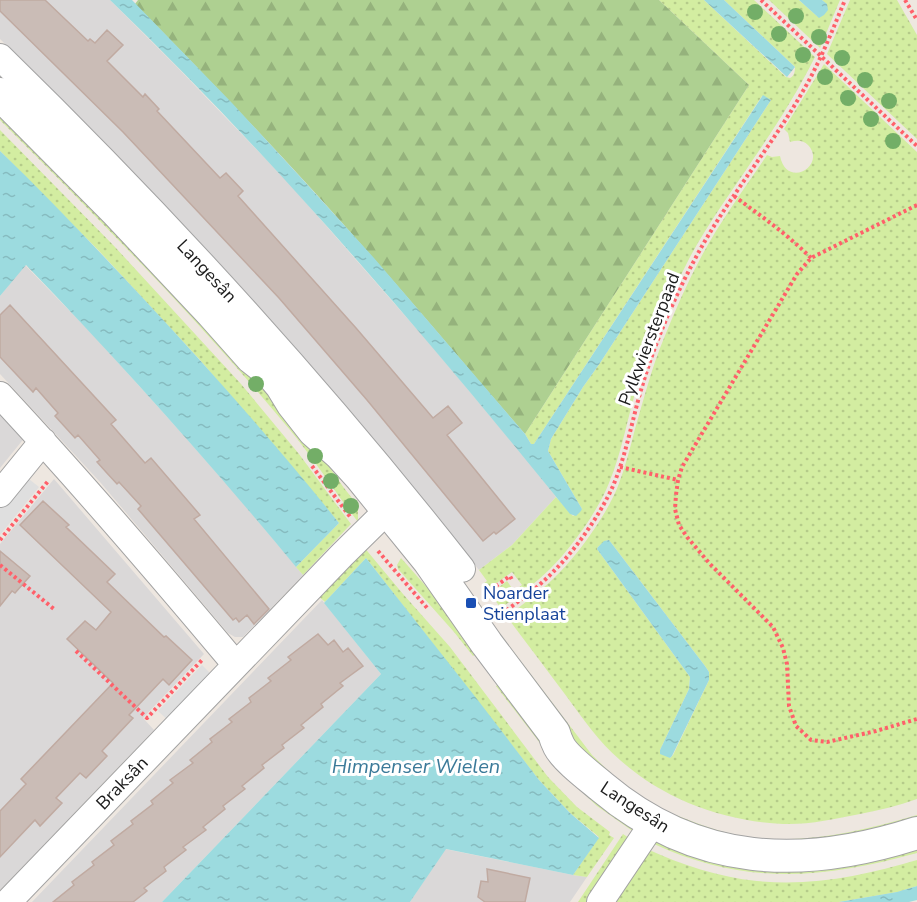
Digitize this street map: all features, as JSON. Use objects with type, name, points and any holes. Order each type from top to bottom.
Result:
[{"type":"street","name":"Langesân","points":[[0,57],[122,179],[199,261],[347,428],[388,509],[462,569]]},
{"type":"street","name":"Langesân","points":[[0,94],[117,212],[252,358],[272,373],[292,403],[315,430],[340,454],[388,509],[429,561],[492,626],[554,733],[559,747],[568,758],[612,796],[653,823],[680,836],[717,848],[760,855],[801,856],[863,848],[917,833]]},
{"type":"street","points":[[0,395],[133,543],[236,665]]},
{"type":"street","points":[[0,494],[43,441]]},
{"type":"street","name":"Braksân","points":[[9,902],[388,509]]},
{"type":"street","points":[[600,902],[653,823]]},
{"type":"path","points":[[761,0],[917,146]]},
{"type":"path","name":"Pylkwiersterpaad","points":[[492,626],[555,571],[605,502],[620,467],[642,387],[678,291],[712,228],[803,90],[821,56],[845,0]]},
{"type":"path","points":[[905,0],[917,20]]},
{"type":"path","points":[[734,196],[776,226],[811,258]]},
{"type":"path","points":[[917,205],[811,258],[797,274],[682,468],[678,480],[675,509],[679,525],[687,537],[710,564],[773,627],[787,664],[789,706],[796,726],[810,740],[827,742],[917,719]]},
{"type":"path","points":[[0,540],[63,463]]},
{"type":"path","points":[[620,467],[678,480]]},
{"type":"path","points":[[0,565],[54,609]]},
{"type":"path","points":[[486,593],[510,576],[512,580]]},
{"type":"path","points":[[76,651],[147,718],[218,644]]},
{"type":"shaded area","points":[[0,0],[110,0],[286,180],[429,343],[556,497],[512,545],[479,570],[354,416],[230,275],[100,138],[0,39]]},
{"type":"shaded area","points":[[25,265],[96,338],[169,419],[303,575],[243,637],[235,637],[228,633],[100,482],[0,374],[0,296]]},
{"type":"shaded area","points":[[0,407],[26,436],[0,468]]},
{"type":"shaded area","points":[[25,476],[39,487],[0,535],[0,507]]},
{"type":"shaded area","points":[[54,479],[204,654],[143,718],[154,730],[0,890],[0,544]]},
{"type":"shaded area","points":[[322,600],[381,674],[162,902],[32,902]]},
{"type":"shaded area","points":[[202,665],[214,677],[170,722],[158,711]]},
{"type":"shaded area","points":[[445,849],[587,877],[570,902],[410,902]]},
{"type":"green space","points":[[138,0],[659,0],[749,85],[525,434],[316,194],[135,4]]},
{"type":"green space","points":[[659,0],[704,0],[786,77],[790,78],[794,74],[795,67],[724,0],[754,0],[815,57],[786,109],[705,231],[682,273],[648,354],[617,459],[598,505],[584,528],[558,560],[532,585],[501,608],[490,594],[507,581],[514,591],[522,585],[512,572],[487,590],[483,584],[487,581],[479,570],[512,545],[556,497],[573,516],[582,509],[548,451],[551,439],[771,100],[762,96],[534,444],[531,444],[525,434],[749,85]]},
{"type":"green space","points":[[769,0],[799,0],[817,16],[826,4],[822,0],[840,0],[820,48]]},
{"type":"green space","points":[[850,0],[897,0],[917,35],[917,139],[827,54]]},
{"type":"green space","points":[[824,64],[917,152],[917,799],[860,814],[792,824],[761,822],[717,813],[676,797],[637,774],[598,738],[507,617],[565,567],[607,509],[621,479],[652,371],[670,324],[701,257],[735,202],[767,155],[780,156],[784,166],[797,173],[804,171],[813,160],[813,153],[808,145],[800,141],[790,142],[788,133],[784,129]],"holes":[[[609,540],[709,672],[709,680],[670,758],[660,750],[689,689],[690,677],[597,549]]]},
{"type":"green space","points":[[0,107],[79,185],[308,436],[356,503],[358,522],[299,441],[256,389],[149,272],[0,120]]},
{"type":"green space","points":[[0,130],[115,247],[241,384],[299,454],[351,524],[303,575],[296,567],[339,523],[200,360],[100,252],[0,151]]},
{"type":"green space","points":[[363,546],[450,647],[548,777],[577,807],[610,832],[609,835],[614,838],[587,877],[573,875],[599,837],[570,813],[539,780],[366,558],[325,602],[316,594]]},
{"type":"green space","points":[[401,558],[481,651],[473,656],[398,569],[397,565]]},
{"type":"green space","points":[[497,630],[592,755],[647,808],[583,752],[491,634]]},
{"type":"green space","points":[[503,680],[633,821],[634,832],[597,806],[566,777],[496,686]]},
{"type":"green space","points":[[658,808],[716,830],[759,838],[827,836],[917,815],[917,822],[800,845],[720,838]]},
{"type":"green space","points":[[623,834],[632,840],[591,902],[578,902]]},
{"type":"green space","points":[[663,838],[917,843],[917,853],[849,868],[816,873],[784,874],[720,867],[688,858],[654,844]]},
{"type":"green space","points":[[647,849],[714,873],[757,881],[777,882],[838,878],[917,860],[917,886],[898,892],[839,902],[611,902]]},
{"type":"water","points":[[110,0],[132,0],[232,103],[374,258],[525,434],[531,444],[534,444],[763,95],[771,100],[551,439],[548,451],[582,509],[576,516],[570,514],[348,250],[232,123]]},
{"type":"water","points":[[704,0],[724,0],[795,67],[787,77]]},
{"type":"water","points":[[799,0],[822,0],[827,4],[828,10],[819,18]]},
{"type":"water","points":[[0,151],[140,295],[267,436],[339,523],[296,567],[164,413],[26,265],[0,296]]},
{"type":"water","points":[[609,540],[709,672],[709,680],[670,758],[660,754],[660,750],[689,689],[690,677],[597,549],[604,541]]},
{"type":"water","name":"Himpenser Wielen","points":[[366,558],[539,780],[570,813],[599,838],[573,875],[446,849],[410,902],[162,902],[381,674],[324,603]]},
{"type":"water","points":[[917,886],[917,900],[909,902],[839,902],[897,892]]},
{"type":"building","points":[[0,0],[45,0],[88,41],[90,39],[95,43],[107,30],[123,45],[107,61],[143,97],[145,94],[159,109],[157,111],[220,178],[226,173],[243,191],[238,196],[433,418],[448,406],[462,423],[447,435],[515,519],[483,541],[367,400],[279,298],[123,132],[0,11]]},
{"type":"building","points":[[10,305],[116,420],[111,424],[145,463],[151,458],[200,515],[194,519],[269,609],[254,624],[247,615],[239,622],[236,618],[233,620],[138,509],[141,506],[97,462],[100,460],[78,435],[75,438],[55,416],[58,413],[36,388],[33,392],[0,357],[0,315]]},
{"type":"building","points":[[43,501],[69,525],[66,527],[115,574],[107,582],[164,637],[166,636],[192,660],[169,685],[163,679],[129,715],[133,718],[102,751],[107,756],[86,778],[80,773],[56,798],[62,803],[40,826],[35,820],[0,857],[0,811],[26,784],[21,779],[113,683],[67,639],[85,621],[96,630],[111,612],[20,525]]},
{"type":"building","points":[[0,551],[30,576],[15,593],[12,591],[0,606]]},
{"type":"building","points":[[318,634],[328,645],[334,640],[343,652],[348,648],[363,666],[340,683],[343,686],[301,725],[304,728],[262,765],[264,768],[242,786],[245,789],[223,806],[225,809],[203,827],[206,830],[183,847],[186,850],[164,867],[166,871],[144,888],[147,891],[133,902],[53,902],[74,885],[72,882],[94,865],[92,862],[114,845],[111,841],[153,804],[151,801],[173,783],[170,780],[193,763],[190,760],[212,742],[210,739],[232,722],[229,719],[251,702],[249,698],[271,681],[268,678],[291,660],[288,657]]},
{"type":"building","points":[[487,869],[530,878],[525,902],[485,902],[478,897],[481,881],[488,882]]},
{"type":"place","name":"Noarder Stienplaat","points":[[471,603]]}]
